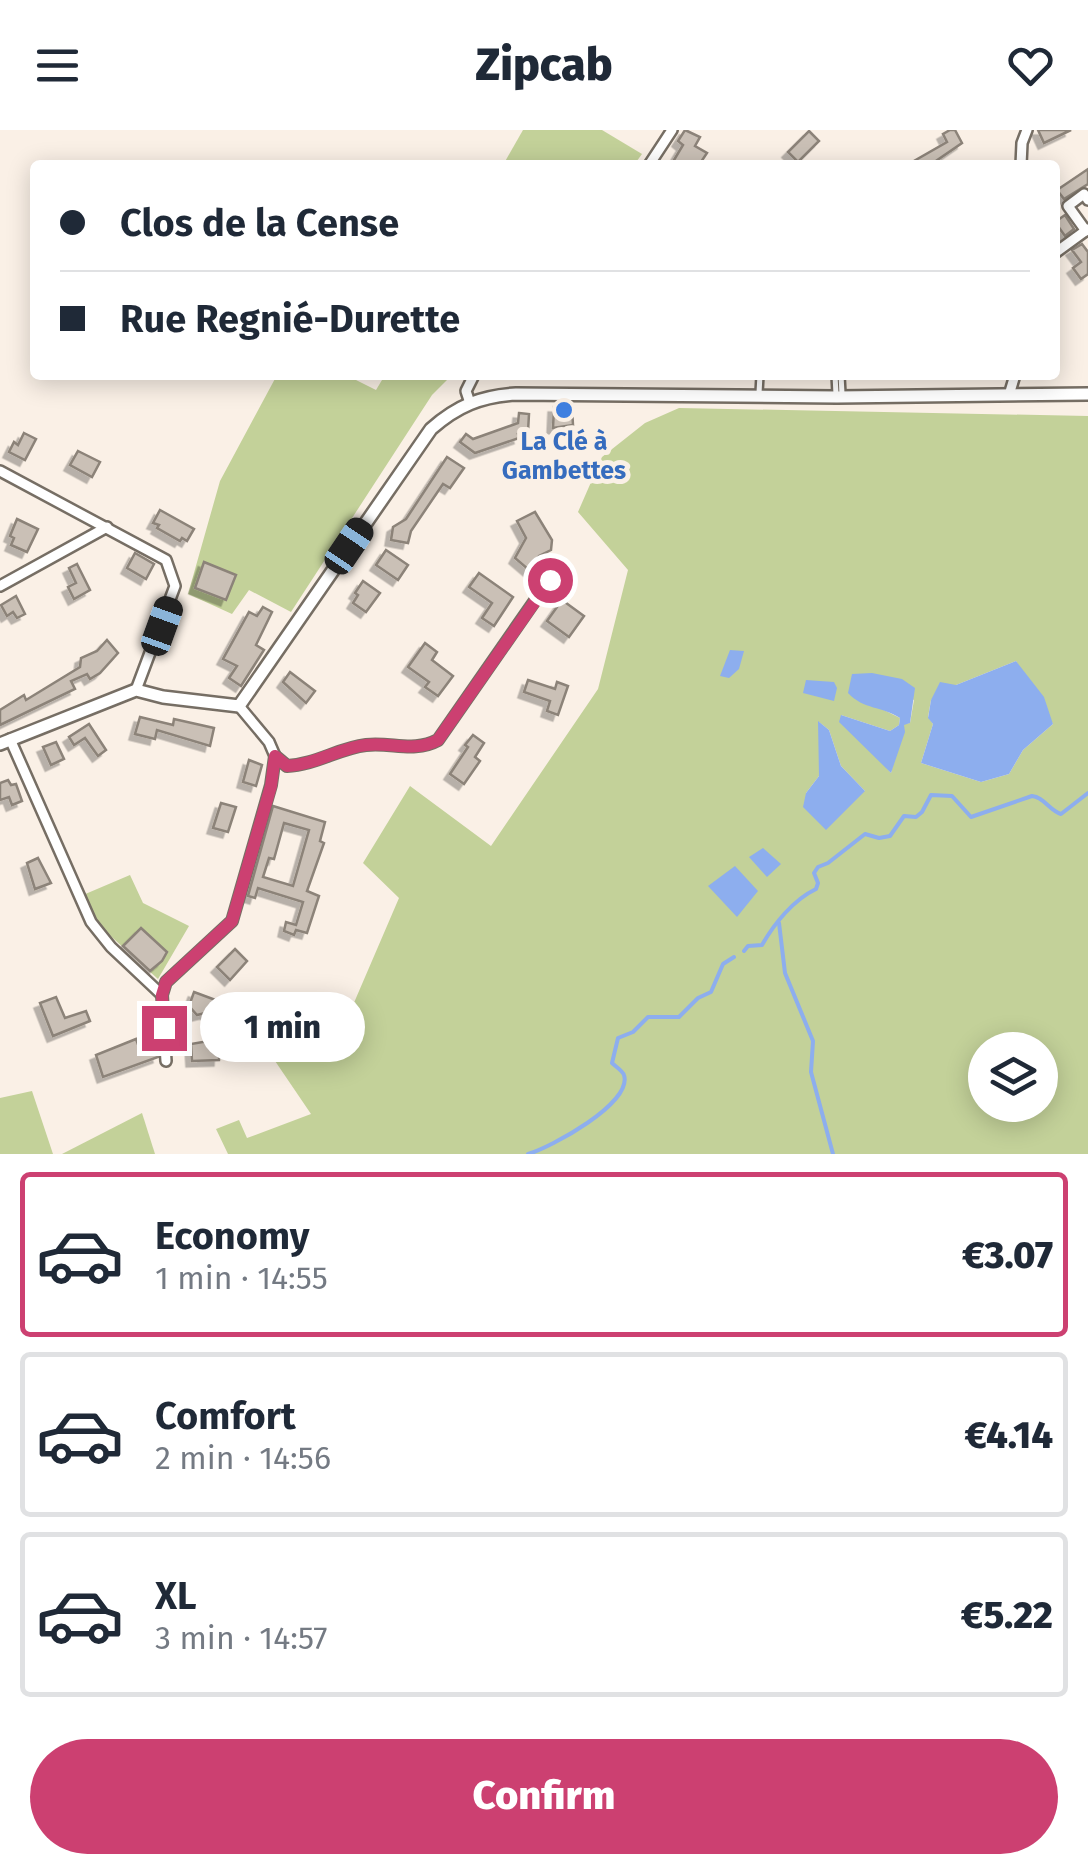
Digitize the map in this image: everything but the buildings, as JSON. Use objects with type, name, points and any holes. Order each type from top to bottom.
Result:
[{"type":"street","points":[[653,160],[672,130]]},
{"type":"street","points":[[1021,160],[1023,133]]},
{"type":"street","points":[[1060,249],[1087,230],[1068,206],[1084,194],[1088,200]]},
{"type":"street","points":[[470,402],[466,391],[472,380]]},
{"type":"street","points":[[1008,396],[1013,380]]},
{"type":"street","points":[[239,706],[406,460],[431,428],[470,402],[516,394],[1088,394]]},
{"type":"street","points":[[0,470],[166,560],[175,586],[136,690]]},
{"type":"street","points":[[0,586],[106,528]]},
{"type":"street","points":[[162,995],[110,947],[90,922],[5,742],[136,690],[239,706],[262,730],[275,756],[287,766],[302,765],[362,745],[425,747],[438,740],[550,580]]},
{"type":"street","points":[[166,1061],[162,995],[166,982],[232,921],[271,786],[275,756]]},
{"type":"lane","points":[[759,396],[760,380]]},
{"type":"lane","points":[[838,380],[839,397]]},
{"type":"green space","points":[[523,130],[602,130],[642,154],[638,160],[506,160]]},
{"type":"green space","points":[[274,380],[356,380],[376,390],[382,380],[447,380],[432,395],[291,612],[249,590],[232,614],[188,594],[220,481]]},
{"type":"green space","points":[[679,408],[1088,416],[1088,1154],[228,1154],[216,1129],[239,1120],[247,1138],[311,1114],[273,1058],[350,1012],[399,898],[363,863],[410,786],[491,846],[598,689],[628,570],[578,512],[602,457],[645,423]],"holes":[[[1016,661],[1053,724],[1023,750],[1009,774],[981,782],[921,763],[933,724],[928,717],[931,700],[956,685]],[[861,676],[914,700],[910,723],[903,724],[891,773],[841,715],[890,731],[899,725],[900,718],[882,709]],[[819,722],[829,730],[841,766],[865,791],[806,793],[819,776]]]},
{"type":"green space","points":[[130,875],[143,903],[189,926],[158,979],[93,920],[83,895]]},
{"type":"green space","points":[[32,1091],[53,1154],[0,1154],[0,1098]]},
{"type":"green space","points":[[142,1113],[155,1154],[62,1154]]},
{"type":"water","points":[[730,650],[744,651],[739,669],[729,678],[720,676]]},
{"type":"water","points":[[1016,661],[1044,697],[1053,724],[1023,750],[1009,774],[981,782],[921,763],[933,724],[928,718],[931,700],[940,682],[956,685]]},
{"type":"water","points":[[852,674],[902,679],[915,688],[910,723],[904,725],[891,773],[839,722],[841,715],[890,731],[899,725],[900,718],[848,693]]},
{"type":"water","points":[[806,680],[834,682],[834,701],[803,693]]},
{"type":"water","points":[[818,721],[829,730],[841,766],[865,791],[826,830],[803,807],[806,793],[819,776]]},
{"type":"water","points":[[763,848],[781,864],[767,877],[749,857]]},
{"type":"water","points":[[735,866],[758,891],[737,917],[708,886]]},
{"type":"waterway","points":[[744,951],[748,946],[762,945],[785,913],[816,889],[814,873],[818,867],[865,834],[890,836],[904,816],[916,817],[922,812],[931,795],[952,796],[971,817],[1032,796],[1061,814],[1088,793]]},
{"type":"waterway","points":[[779,923],[785,973],[813,1041],[811,1072],[833,1154]]},
{"type":"waterway","points":[[528,1154],[588,1123],[616,1098],[624,1075],[612,1063],[618,1038],[633,1032],[648,1017],[679,1017],[698,998],[711,992],[723,964],[734,957]]},
{"type":"place","name":"La Clé à Gambettes","points":[[564,410]]},
{"type":"route","points":[[164,1028],[162,995],[166,982],[232,921],[271,786],[275,756],[287,766],[302,765],[362,745],[411,748],[425,747],[438,740],[550,580]]}]
